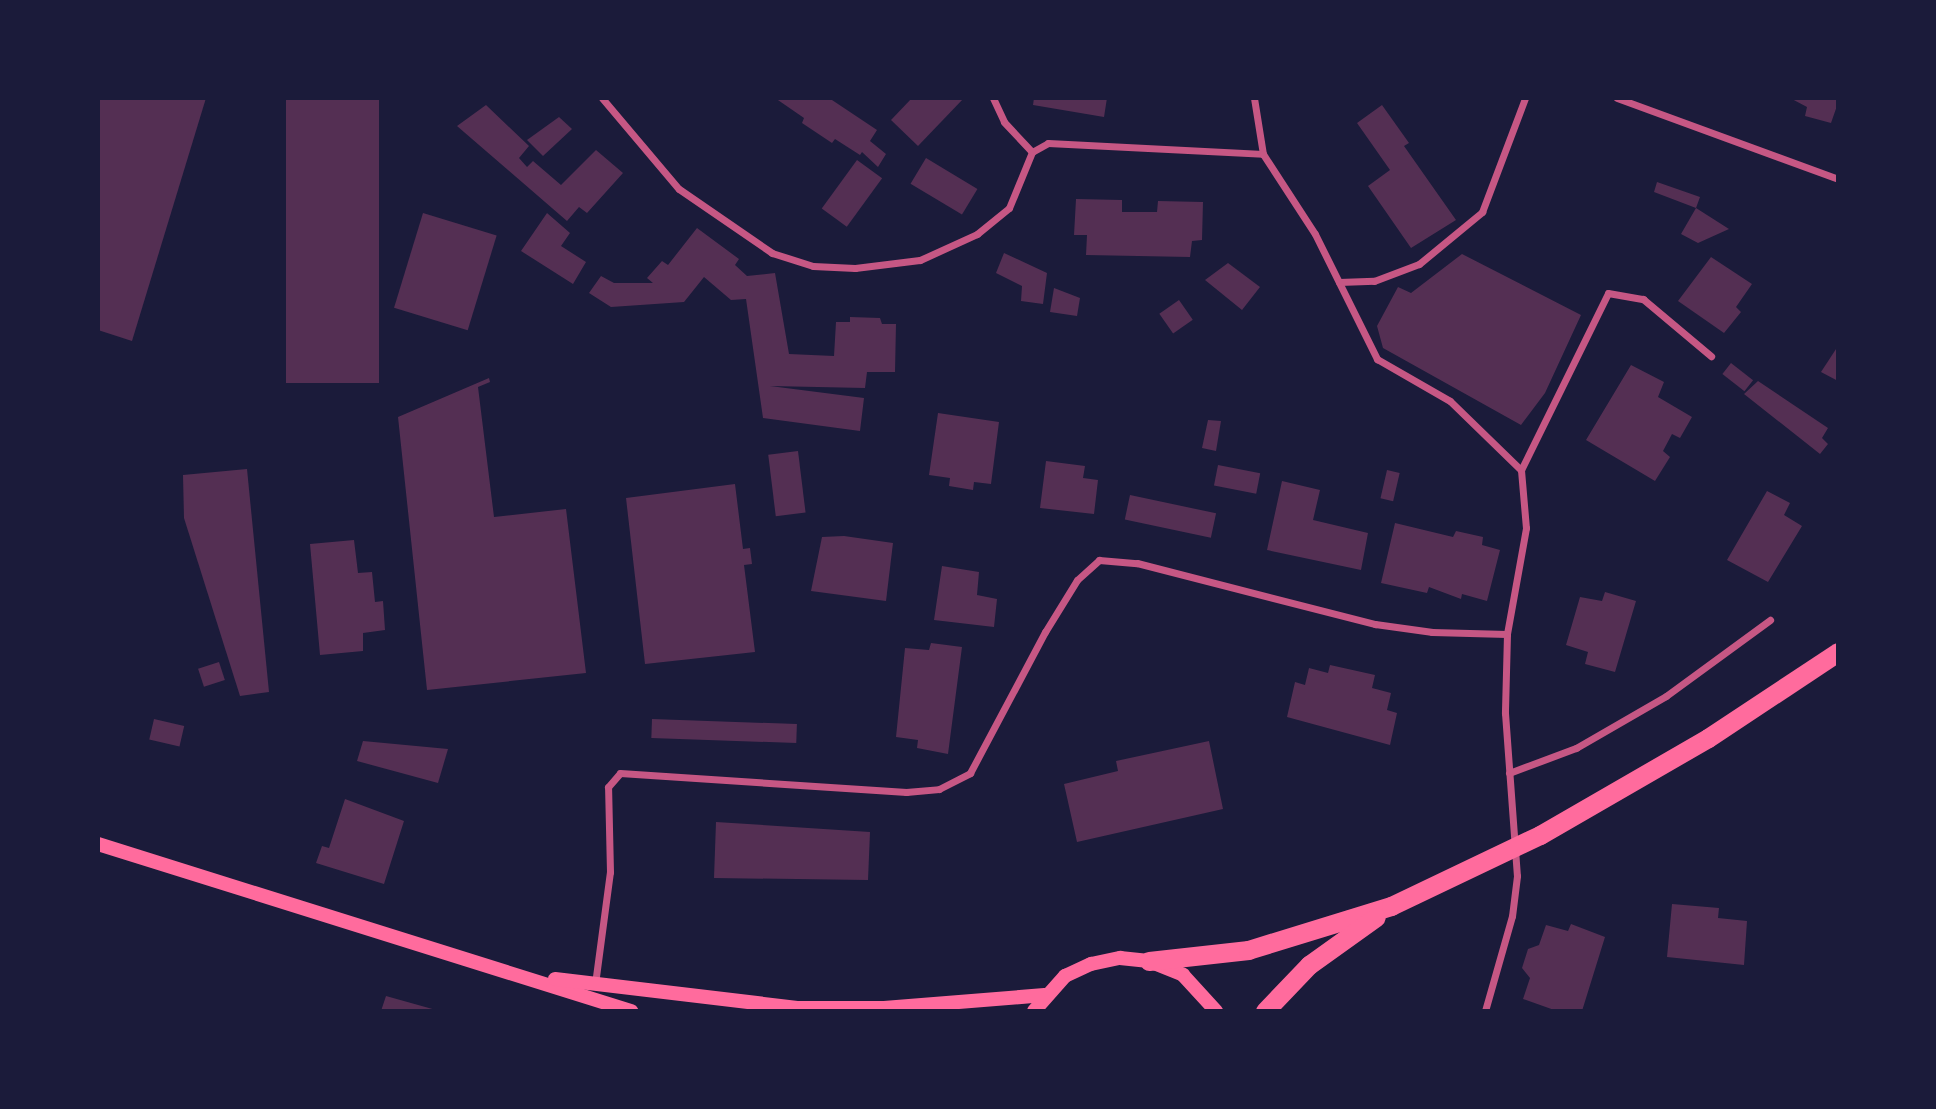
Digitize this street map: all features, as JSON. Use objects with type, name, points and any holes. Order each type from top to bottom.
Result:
[{"type":"highway","points":[[1149,961],[1248,950],[1391,906],[1540,835],[1708,738],[1838,652]]},
{"type":"highway","points":[[1265,1011],[1309,965],[1391,906]]},
{"type":"main road","points":[[98,844],[631,1011]]},
{"type":"main road","points":[[1034,1011],[1044,995],[1065,976],[1091,964],[1120,958],[1149,961],[1183,975],[1216,1011]]},
{"type":"main road","points":[[519,975],[799,1008],[884,1008],[1044,995]]},
{"type":"street","points":[[602,98],[679,189],[772,253],[813,266],[855,268],[920,260],[977,234],[1009,208],[1032,152],[1048,143],[1263,154]]},
{"type":"street","points":[[993,98],[1004,122],[1032,152]]},
{"type":"street","points":[[1254,98],[1263,154],[1339,282],[1377,359],[1450,401],[1521,470],[1527,502],[1526,528],[1507,634],[1509,773],[1517,876],[1511,916],[1485,1011]]},
{"type":"street","points":[[1339,282],[1374,281],[1419,264],[1482,212],[1525,98]]},
{"type":"street","points":[[1617,98],[1838,179]]},
{"type":"street","points":[[1521,470],[1608,293],[1643,299],[1711,356]]},
{"type":"street","points":[[595,985],[610,872],[608,787],[620,773],[906,792],[939,789],[970,773],[1045,632],[1077,580],[1099,560],[1137,563],[1375,624],[1432,632],[1507,634]]},
{"type":"street","points":[[1509,773],[1576,748],[1666,696],[1770,620]]},
{"type":"building","points":[[98,98],[206,98],[132,341],[98,330]]},
{"type":"building","points":[[286,98],[379,98],[379,383],[286,383]]},
{"type":"building","points":[[775,98],[829,98],[877,130],[870,141],[886,154],[878,167],[862,152],[860,155],[835,139],[832,143],[802,123],[804,118]]},
{"type":"building","points":[[912,98],[964,98],[918,146],[891,120]]},
{"type":"building","points":[[1034,98],[1107,98],[1104,117],[1033,105]]},
{"type":"building","points":[[1790,98],[1838,98],[1838,103],[1831,123],[1805,116],[1807,107]]},
{"type":"building","points":[[486,105],[529,146],[519,158],[527,167],[533,161],[561,185],[596,150],[623,173],[587,213],[579,207],[567,221],[457,126]]},
{"type":"building","points":[[1382,105],[1409,143],[1404,146],[1456,220],[1411,248],[1368,186],[1390,170],[1357,123]]},
{"type":"building","points":[[559,117],[572,129],[543,156],[527,140]]},
{"type":"building","points":[[926,158],[977,189],[962,215],[911,184]]},
{"type":"building","points":[[857,160],[882,178],[847,227],[822,209]]},
{"type":"building","points":[[1657,182],[1700,197],[1696,208],[1654,192]]},
{"type":"building","points":[[1076,199],[1122,200],[1122,212],[1157,212],[1158,201],[1203,202],[1202,240],[1192,241],[1190,257],[1086,255],[1087,235],[1074,235]]},
{"type":"building","points":[[1696,208],[1729,229],[1698,243],[1681,234]]},
{"type":"building","points":[[423,213],[497,236],[468,330],[394,308]]},
{"type":"building","points":[[547,213],[570,233],[561,246],[586,262],[573,284],[521,251]]},
{"type":"building","points":[[697,228],[739,259],[735,265],[747,276],[775,273],[789,354],[834,356],[836,322],[850,322],[850,317],[880,318],[882,324],[896,324],[895,372],[867,372],[865,388],[770,386],[864,398],[860,431],[763,418],[746,299],[731,300],[704,277],[684,302],[611,307],[589,293],[601,276],[614,283],[653,283],[647,278],[662,261],[668,265]]},
{"type":"building","points":[[1004,253],[1047,273],[1043,304],[1021,301],[1022,286],[996,273]]},
{"type":"building","points":[[1462,254],[1581,315],[1545,393],[1521,425],[1383,348],[1377,326],[1398,287],[1411,293]]},
{"type":"building","points":[[1711,257],[1752,284],[1736,307],[1741,312],[1724,333],[1678,301]]},
{"type":"building","points":[[1228,263],[1260,287],[1242,310],[1205,280]]},
{"type":"building","points":[[1054,288],[1080,298],[1077,316],[1050,312]]},
{"type":"building","points":[[1179,300],[1193,320],[1173,333],[1159,314]]},
{"type":"building","points":[[1838,346],[1838,381],[1821,372]]},
{"type":"building","points":[[1731,363],[1753,380],[1744,391],[1722,374]]},
{"type":"building","points":[[1631,365],[1664,382],[1658,397],[1692,417],[1680,438],[1672,434],[1663,451],[1670,457],[1655,481],[1586,440]]},
{"type":"building","points":[[489,378],[490,382],[478,387],[494,517],[566,509],[586,673],[427,690],[398,417]]},
{"type":"building","points":[[1758,381],[1828,428],[1822,438],[1828,444],[1820,454],[1744,394]]},
{"type":"building","points":[[938,413],[999,422],[991,484],[974,482],[973,490],[949,486],[950,478],[929,475]]},
{"type":"building","points":[[1208,420],[1221,421],[1216,451],[1202,448]]},
{"type":"building","points":[[798,451],[806,513],[776,516],[768,455]]},
{"type":"building","points":[[1046,461],[1085,466],[1083,478],[1098,480],[1094,514],[1040,508]]},
{"type":"building","points":[[1218,465],[1260,473],[1256,494],[1214,486]]},
{"type":"building","points":[[247,469],[269,692],[240,696],[184,518],[183,475]]},
{"type":"building","points":[[1387,470],[1400,473],[1393,501],[1380,498]]},
{"type":"building","points":[[1282,481],[1320,490],[1313,520],[1368,533],[1361,570],[1267,550]]},
{"type":"building","points":[[735,484],[743,549],[750,548],[752,564],[744,565],[755,652],[645,664],[626,498]]},
{"type":"building","points":[[1767,491],[1790,503],[1784,515],[1802,526],[1768,582],[1727,560]]},
{"type":"building","points":[[1130,495],[1216,513],[1211,538],[1125,519]]},
{"type":"building","points":[[1395,523],[1453,537],[1456,531],[1483,537],[1482,545],[1500,550],[1487,601],[1462,594],[1461,599],[1429,587],[1427,593],[1381,583]]},
{"type":"building","points":[[844,536],[893,543],[886,601],[811,591],[822,537]]},
{"type":"building","points":[[354,540],[358,573],[372,572],[375,602],[383,601],[385,630],[363,633],[363,651],[320,655],[310,544]]},
{"type":"building","points":[[942,566],[979,572],[977,595],[997,599],[994,627],[934,620]]},
{"type":"building","points":[[1605,592],[1636,601],[1615,672],[1585,664],[1588,652],[1566,645],[1580,597],[1602,601]]},
{"type":"building","points":[[931,643],[962,647],[948,754],[917,748],[918,740],[896,737],[905,648],[929,650]]},
{"type":"building","points":[[219,662],[225,680],[204,687],[198,669]]},
{"type":"building","points":[[1330,665],[1375,675],[1372,688],[1391,693],[1387,710],[1397,713],[1390,745],[1287,717],[1295,682],[1305,685],[1309,668],[1328,673]]},
{"type":"building","points":[[154,719],[184,726],[179,746],[149,739]]},
{"type":"building","points":[[652,719],[797,724],[796,743],[651,738]]},
{"type":"building","points":[[363,741],[448,749],[438,783],[357,761]]},
{"type":"building","points":[[1209,741],[1223,809],[1077,842],[1064,784],[1118,771],[1116,761]]},
{"type":"building","points":[[345,799],[404,821],[384,884],[316,863],[322,846],[329,848]]},
{"type":"building","points":[[716,822],[870,832],[868,880],[714,878]]},
{"type":"building","points":[[1672,904],[1719,908],[1718,918],[1747,921],[1744,965],[1667,957]]},
{"type":"building","points":[[1571,924],[1605,937],[1582,1011],[1557,1011],[1523,999],[1530,978],[1522,968],[1528,949],[1539,945],[1546,925],[1568,931]]},
{"type":"building","points":[[386,996],[436,1010],[436,1011],[381,1011]]}]
